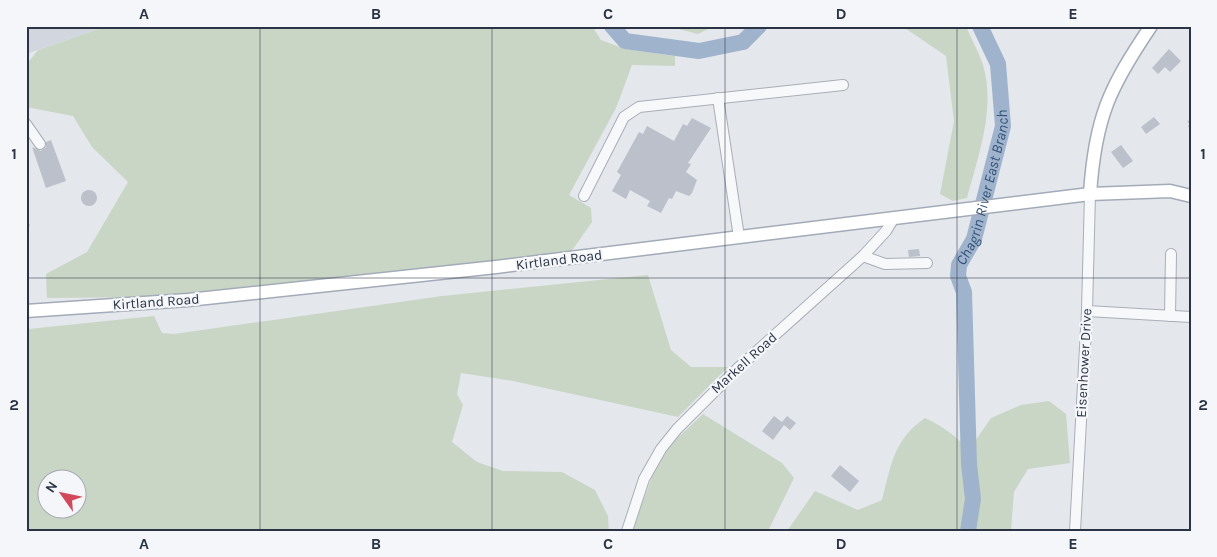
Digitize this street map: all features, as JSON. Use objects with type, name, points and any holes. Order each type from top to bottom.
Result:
[{"type":"main road","points":[[1090,194],[1094,151],[1104,108],[1123,67],[1151,26]]},
{"type":"main road","name":"Kirtland Road","points":[[26,311],[188,300],[496,267],[1090,194],[1170,191],[1191,196]]},
{"type":"street","points":[[584,196],[624,117],[639,107],[842,85]]},
{"type":"street","points":[[718,98],[739,237]]},
{"type":"street","points":[[26,124],[40,144]]},
{"type":"street","name":"Eisenhower Drive","points":[[1075,531],[1088,311],[1090,194]]},
{"type":"street","name":"Markell Road","points":[[626,531],[644,479],[661,449],[677,429],[730,376],[862,256],[886,231],[894,218]]},
{"type":"street","points":[[1170,316],[1171,254]]},
{"type":"street","points":[[862,256],[884,264],[927,263]]},
{"type":"street","points":[[1088,311],[1191,317]]},
{"type":"path","points":[[1191,120],[1187,123],[1191,129]]},
{"type":"path","points":[[26,226],[31,225]]},
{"type":"shaded area","points":[[26,26],[107,26],[26,54]]},
{"type":"green space","points":[[107,26],[592,26],[601,40],[625,49],[675,56],[675,66],[632,65],[616,108],[569,195],[591,208],[592,222],[571,252],[152,297],[47,298],[46,274],[87,252],[128,182],[92,147],[73,116],[26,107],[26,65],[38,50]]},
{"type":"green space","points":[[667,26],[714,26],[698,34]]},
{"type":"green space","points":[[902,26],[966,26],[983,65],[988,98],[987,115],[967,198],[953,201],[940,194],[954,121],[946,56]]},
{"type":"green space","points":[[648,275],[671,350],[691,367],[728,367],[678,417],[513,381],[461,373],[457,394],[463,405],[452,442],[477,462],[503,471],[562,472],[595,490],[608,516],[609,531],[26,531],[26,352],[29,348],[29,329],[154,316],[162,333],[174,334],[442,296]]},
{"type":"green space","points":[[1049,401],[1066,414],[1070,463],[1028,469],[1014,492],[1011,531],[787,531],[815,491],[858,510],[882,500],[895,454],[906,435],[925,418],[938,424],[969,450],[991,418],[1021,405]]},
{"type":"green space","points":[[703,414],[782,463],[794,478],[768,531],[632,531],[653,474],[671,444]]},
{"type":"building","points":[[1169,49],[1181,61],[1170,72],[1165,67],[1158,74],[1152,68]]},
{"type":"building","points":[[1154,117],[1160,124],[1146,134],[1141,127]]},
{"type":"building","points":[[692,118],[711,128],[688,163],[691,164],[686,172],[697,180],[689,196],[676,191],[672,199],[669,198],[661,213],[647,206],[650,201],[630,190],[626,199],[612,191],[621,175],[617,172],[639,132],[643,134],[647,126],[674,141],[683,124],[687,126]]},
{"type":"building","points":[[51,140],[66,181],[46,188],[32,147],[41,151],[46,147],[46,142]]},
{"type":"building","points":[[1121,145],[1133,161],[1123,168],[1111,152]]},
{"type":"building","points":[[86,190],[92,190],[97,195],[95,204],[86,206],[81,201],[81,195]]},
{"type":"building","points":[[919,249],[920,256],[909,257],[908,250]]},
{"type":"building","points":[[774,416],[782,422],[787,416],[796,423],[790,430],[784,425],[773,440],[762,431]]},
{"type":"building","points":[[840,465],[859,481],[850,492],[831,476]]},
{"type":"waterway","name":"Chagrin River East Branch","points":[[612,26],[625,41],[699,51],[743,42],[759,26]]},
{"type":"waterway","name":"Chagrin River East Branch","points":[[968,531],[973,499],[969,464],[964,292],[958,276],[959,265],[974,239],[1003,126],[998,64],[980,26]]}]
